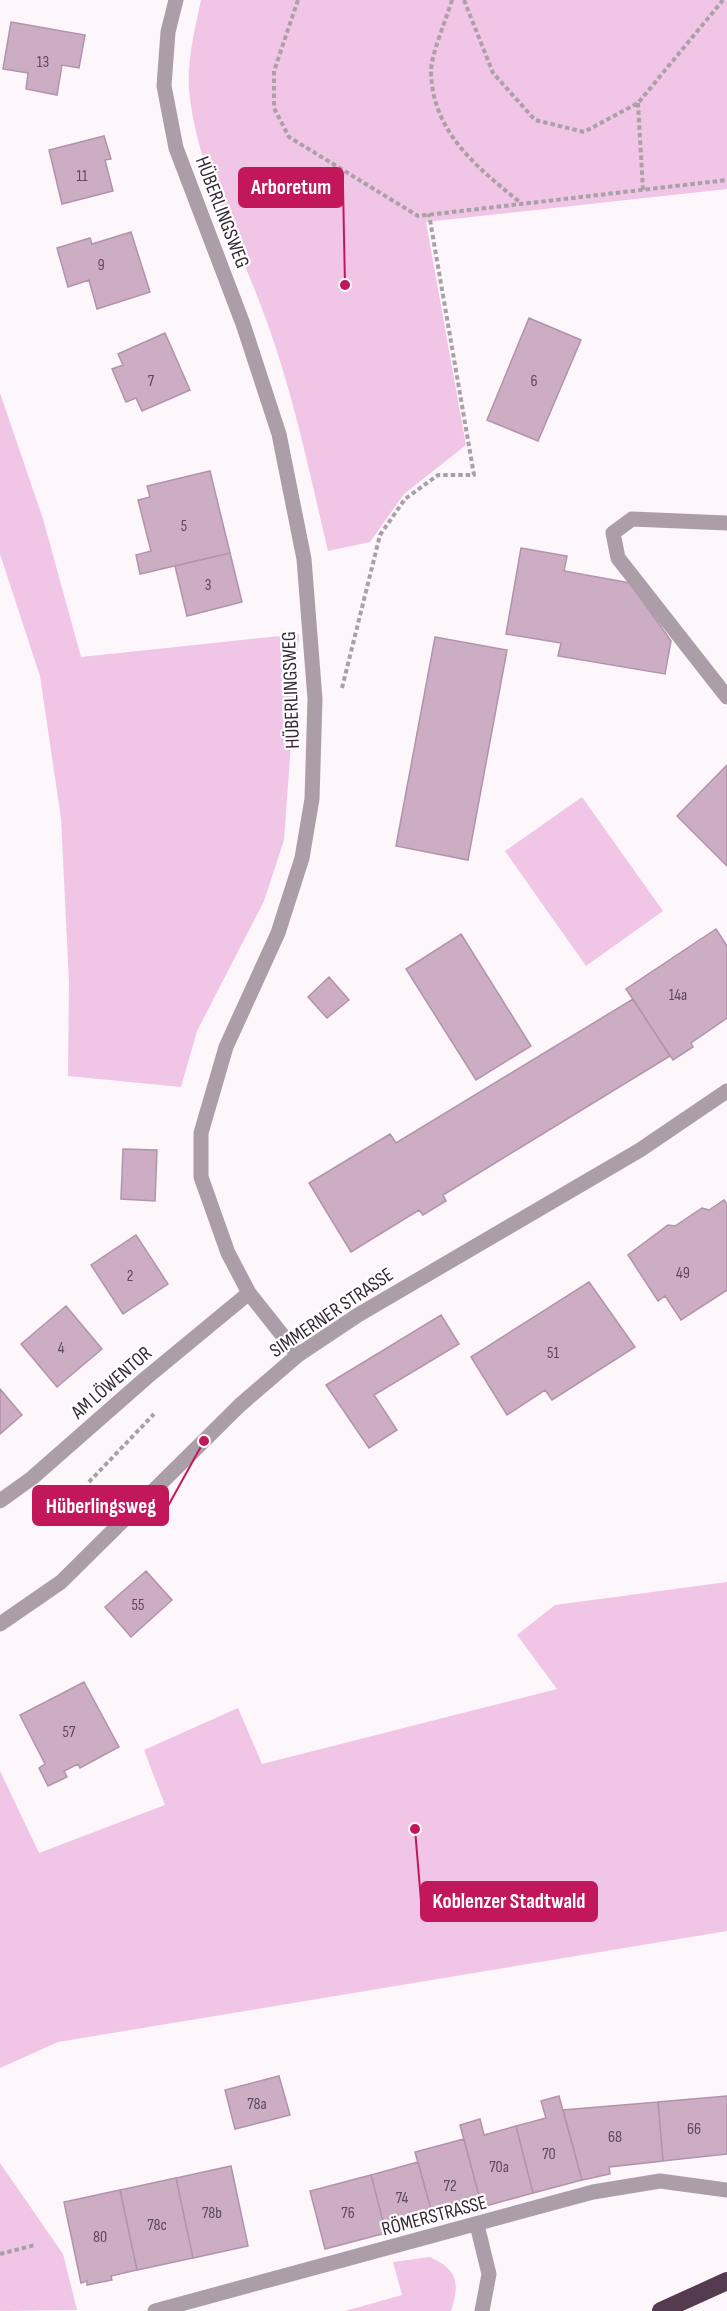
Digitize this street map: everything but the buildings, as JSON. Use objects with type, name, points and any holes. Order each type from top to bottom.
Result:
[{"type":"highway","points":[[661,2311],[727,2281]]},
{"type":"street","name":"HÜBERLINGSWEG","points":[[176,0],[168,32],[164,86],[176,148],[243,324],[279,434],[304,559],[315,699],[312,799],[302,858],[278,933],[226,1047],[201,1133],[201,1177],[228,1253],[249,1293],[298,1355]]},
{"type":"street","points":[[727,523],[632,519],[613,533],[618,558],[727,697]]},
{"type":"street","name":"SIMMERNER STRASSE","points":[[0,1624],[61,1582],[240,1405],[298,1355],[358,1316],[640,1150],[727,1091]]},
{"type":"street","name":"AM LÖWENTOR","points":[[0,1501],[33,1478],[146,1378],[249,1293]]},
{"type":"street","name":"RÖMERSTRASSE","points":[[155,2311],[593,2192],[660,2181],[727,2190]]},
{"type":"street","points":[[477,2225],[489,2274],[482,2311]]},
{"type":"path","points":[[298,0],[274,70],[274,108],[289,137],[418,216],[727,180]]},
{"type":"path","points":[[452,0],[430,69],[437,113],[470,162],[522,204]]},
{"type":"path","points":[[464,0],[493,73],[535,120],[584,132],[638,103],[723,0]]},
{"type":"path","points":[[638,103],[643,190]]},
{"type":"path","points":[[339,698],[380,535],[405,499],[438,475],[474,475],[429,214]]},
{"type":"path","points":[[89,1482],[154,1414]]},
{"type":"path","points":[[0,2254],[35,2245]]},
{"type":"shaded area","points":[[201,0],[727,0],[727,189],[426,222],[466,445],[404,494],[370,542],[328,551],[301,436],[277,350],[210,179],[201,150],[189,90],[189,67]]},
{"type":"shaded area","points":[[0,393],[43,519],[81,657],[299,634],[284,840],[264,901],[197,1031],[181,1087],[68,1076],[69,982],[61,818],[40,676],[0,554]]},
{"type":"shaded area","points":[[582,797],[663,911],[586,966],[505,851]]},
{"type":"shaded area","points":[[727,1582],[727,1931],[58,2042],[0,2068],[0,1771],[39,1853],[165,1805],[144,1750],[238,1708],[262,1764],[557,1689],[517,1635],[555,1605]]},
{"type":"shaded area","points":[[0,2163],[63,2254],[77,2310],[0,2311]]},
{"type":"shaded area","points":[[430,2257],[446,2267],[454,2278],[456,2285],[451,2311],[345,2311],[402,2295],[393,2262]]},
{"type":"place","name":"Arboretum","points":[[345,285]]},
{"type":"place","name":"Hüberlingsweg","points":[[204,1441]]},
{"type":"place","name":"Koblenzer Stadtwald","points":[[415,1829]]}]
